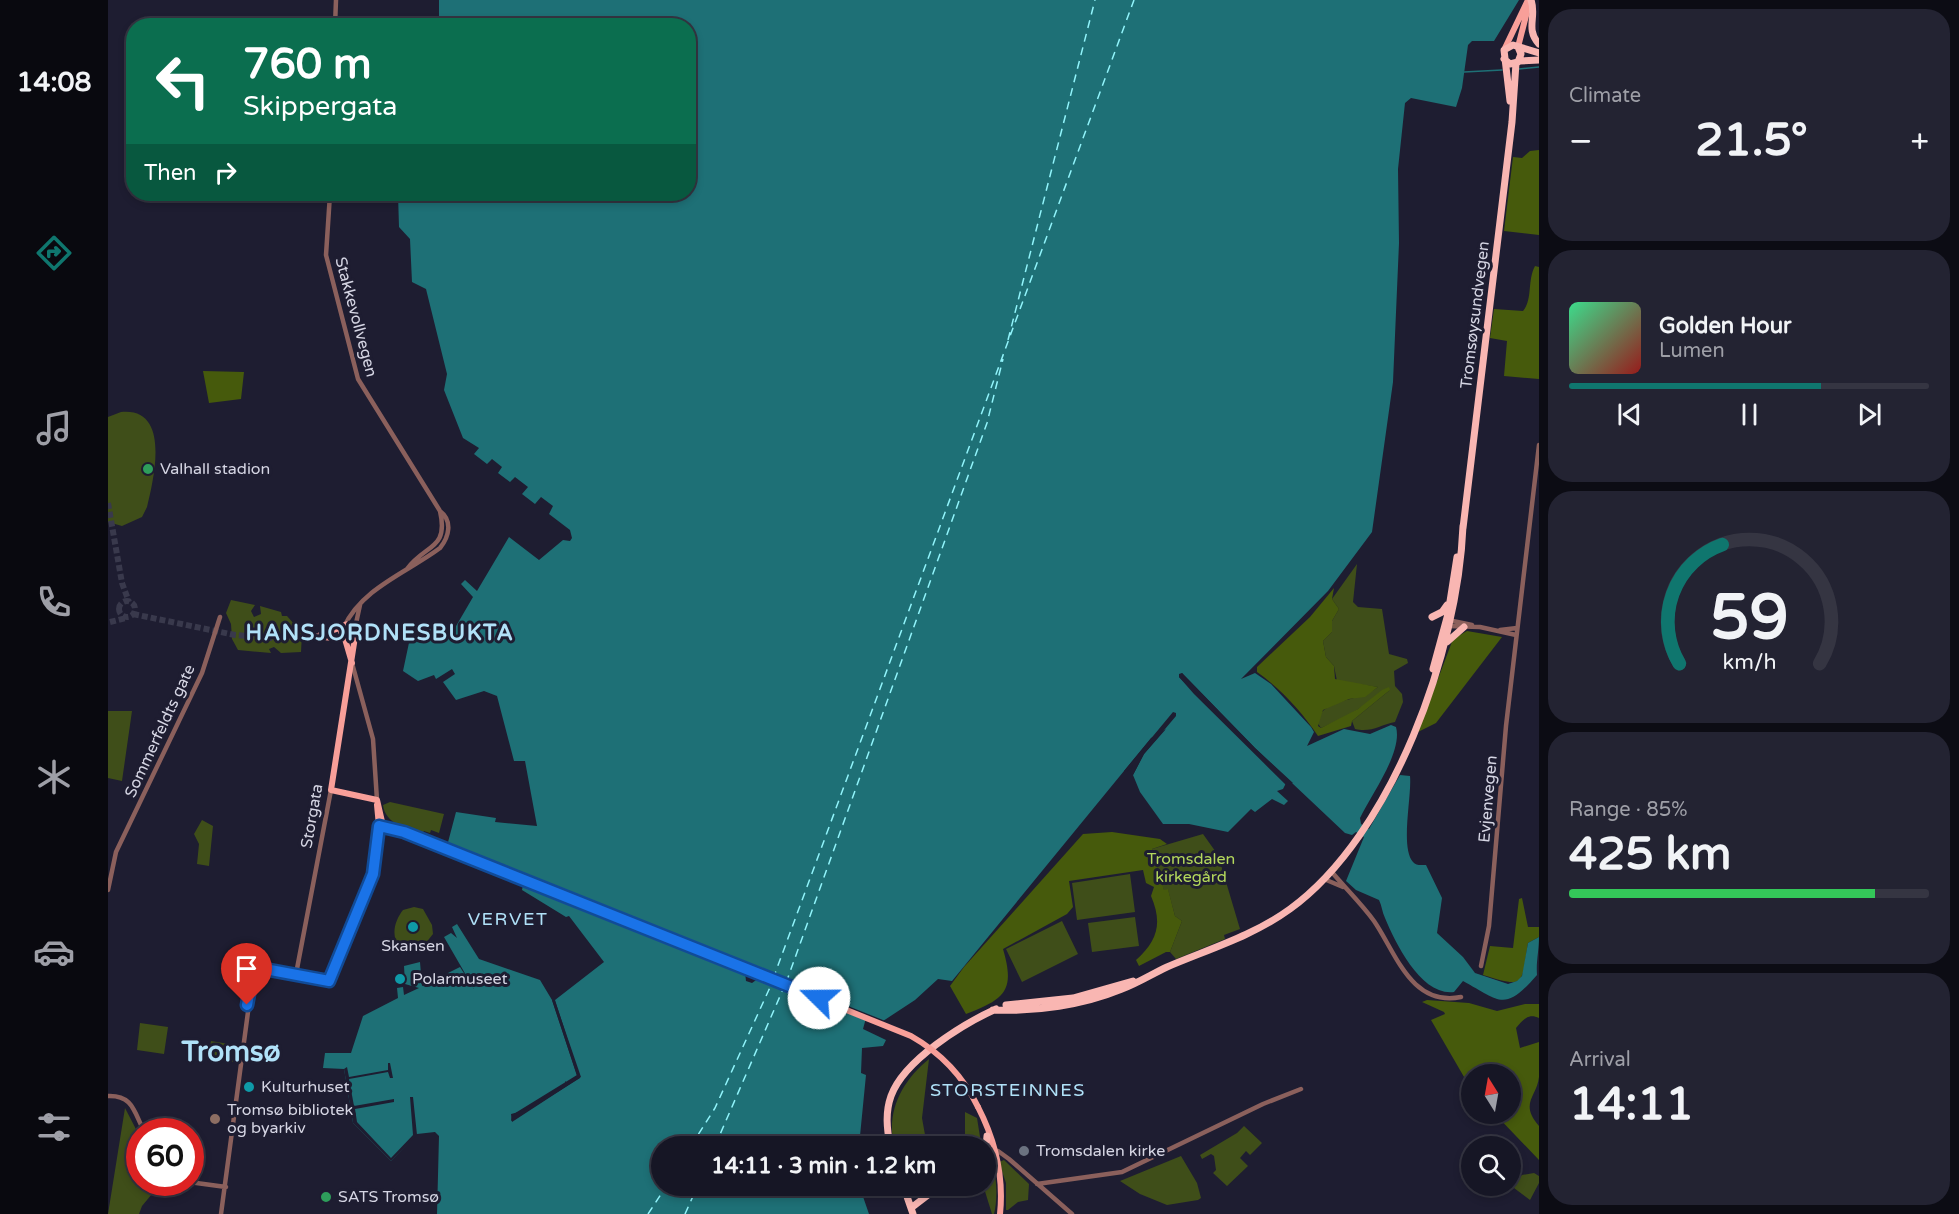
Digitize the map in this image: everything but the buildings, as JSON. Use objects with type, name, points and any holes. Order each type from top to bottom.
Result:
[{"type":"highway","points":[[1530,0],[1533,5],[1531,31],[1539,44]]},
{"type":"highway","points":[[1539,53],[1511,45],[1505,48],[1503,57],[1508,63],[1539,60]]},
{"type":"highway","points":[[1517,62],[1521,53],[1518,47]]},
{"type":"highway","name":"Tromsøysundvegen","points":[[1503,57],[1513,107]]},
{"type":"highway","name":"Tromsøysundvegen","points":[[1425,702],[1460,573],[1463,526],[1517,62]]},
{"type":"highway","name":"Tromsøysundvegen","points":[[889,1136],[888,1106],[901,1078],[951,1035],[993,1010],[1013,1004],[1082,996],[1147,976],[1269,923],[1297,904],[1324,879],[1366,825],[1397,768],[1425,702],[1445,644],[1463,526]]},
{"type":"highway","points":[[1432,617],[1442,612],[1450,600]]},
{"type":"highway","points":[[1445,644],[1464,627]]},
{"type":"highway","points":[[907,1196],[912,1211],[928,1196]]},
{"type":"main road","points":[[1518,47],[1530,0]]},
{"type":"main road","points":[[1505,48],[1530,0]]},
{"type":"main road","points":[[350,625],[356,628],[355,637],[345,639],[313,636],[350,625]]},
{"type":"main road","points":[[344,627],[342,634],[345,639]]},
{"type":"main road","name":"Storgata","points":[[331,790],[355,637]]},
{"type":"main road","name":"Storgata","points":[[345,639],[352,663]]},
{"type":"main road","points":[[331,790],[377,802],[381,826],[400,831],[911,1036],[938,1054],[954,1070],[978,1107],[985,1121],[988,1136]]},
{"type":"main road","points":[[985,1121],[987,1136]]},
{"type":"main road","points":[[996,1165],[999,1174],[1000,1214]]},
{"type":"street","points":[[335,18],[336,0]]},
{"type":"street","name":"Stakkevollvegen","points":[[330,201],[326,255],[356,373],[440,511],[446,516],[449,526],[444,542],[422,561],[370,595],[344,627]]},
{"type":"street","name":"Evjenvegen","points":[[1481,966],[1490,918],[1516,635],[1539,445]]},
{"type":"street","points":[[356,628],[360,605]]},
{"type":"street","name":"Sommerfeldts gate","points":[[108,890],[116,852],[202,673],[220,617]]},
{"type":"street","points":[[1448,623],[1464,627],[1474,626]]},
{"type":"street","points":[[1448,623],[1500,630],[1516,635]]},
{"type":"street","points":[[1500,630],[1517,628]]},
{"type":"street","points":[[352,663],[373,739],[377,802]]},
{"type":"street","name":"Storgata","points":[[296,974],[331,790]]},
{"type":"street","points":[[221,1214],[241,1047],[254,967],[329,981],[373,874],[377,854],[375,841],[381,826]]},
{"type":"street","points":[[1331,871],[1374,921],[1411,980],[1435,996],[1461,997]]},
{"type":"street","points":[[1324,879],[1343,887]]},
{"type":"street","points":[[1037,1184],[1124,1172],[1263,1104],[1301,1089]]},
{"type":"street","points":[[108,1096],[125,1098],[137,1118]]},
{"type":"street","points":[[996,1154],[1072,1214]]},
{"type":"street","points":[[204,1184],[226,1187]]},
{"type":"green space","points":[[1539,150],[1539,235],[1504,231],[1513,157],[1522,158],[1530,151]]},
{"type":"green space","points":[[1535,266],[1539,267],[1539,379],[1504,376],[1507,341],[1490,338],[1494,309],[1523,311],[1528,301]]},
{"type":"green space","points":[[203,371],[244,372],[241,399],[209,403]]},
{"type":"green space","points":[[121,412],[137,413],[147,421],[153,432],[155,447],[153,479],[147,507],[142,517],[122,526],[108,522],[108,417]]},
{"type":"green space","points":[[1357,564],[1353,602],[1358,607],[1382,609],[1389,654],[1407,659],[1408,663],[1394,671],[1395,686],[1402,694],[1403,702],[1395,722],[1361,730],[1355,729],[1352,721],[1390,690],[1345,717],[1321,728],[1317,722],[1324,710],[1337,703],[1364,695],[1378,687],[1337,681],[1334,666],[1326,657],[1323,641],[1332,632],[1332,621],[1339,609],[1332,599]]},
{"type":"green space","points":[[1334,588],[1332,599],[1339,609],[1332,621],[1332,632],[1323,641],[1326,657],[1334,666],[1335,679],[1378,687],[1365,697],[1349,699],[1323,710],[1318,726],[1321,728],[1358,709],[1382,690],[1389,687],[1390,690],[1352,721],[1351,726],[1318,736],[1290,701],[1257,672],[1257,667],[1310,617]]},
{"type":"green space","points":[[231,600],[255,605],[251,611],[254,617],[261,614],[260,606],[287,616],[302,633],[301,652],[281,653],[274,647],[269,649],[271,653],[238,650],[232,639],[231,624],[226,613]]},
{"type":"green space","points":[[1467,631],[1502,637],[1436,723],[1418,732],[1453,639]]},
{"type":"green space","points":[[108,711],[132,711],[122,781],[108,778]]},
{"type":"green space","points":[[390,802],[444,814],[439,833],[431,830],[430,833],[424,831],[422,834],[398,825],[388,817],[385,811],[383,805]]},
{"type":"green space","points":[[202,820],[213,826],[209,866],[197,864],[199,844],[194,834]]},
{"type":"green space","points":[[1112,832],[1160,839],[1167,844],[1152,849],[1164,890],[1168,889],[1175,916],[1182,921],[1170,952],[1139,966],[1136,960],[1149,946],[1157,924],[1157,915],[1151,896],[1154,887],[1146,883],[1143,870],[1069,881],[1073,907],[1067,914],[1003,949],[1008,974],[1004,991],[990,1003],[966,1014],[950,986],[964,967],[1083,834]]},
{"type":"green space","name":"Tromsdalen kirkegård","points":[[1203,834],[1218,855],[1240,929],[1224,935],[1225,939],[1176,959],[1170,952],[1182,921],[1175,916],[1168,890],[1164,891],[1152,849]]},
{"type":"green space","points":[[1130,874],[1135,912],[1077,920],[1072,883]]},
{"type":"green space","points":[[1522,898],[1528,927],[1539,927],[1539,937],[1528,943],[1522,975],[1515,982],[1508,982],[1483,975],[1490,946],[1513,948],[1519,899]]},
{"type":"green space","points":[[414,907],[423,909],[432,925],[433,934],[425,944],[400,947],[394,933],[396,923],[403,910]]},
{"type":"green space","points":[[1135,917],[1139,946],[1092,952],[1088,923]]},
{"type":"green space","points":[[1062,921],[1078,954],[1022,982],[1006,949]]},
{"type":"green space","points":[[1427,1000],[1469,1003],[1497,1011],[1525,1004],[1539,1004],[1539,1018],[1529,1017],[1516,1028],[1520,1048],[1539,1042],[1539,1077],[1531,1100],[1530,1111],[1539,1126],[1539,1160],[1521,1141],[1521,1136],[1516,1136],[1505,1124],[1521,1124],[1521,1064],[1461,1064],[1461,1072],[1431,1020],[1445,1014],[1444,1012],[1422,1002]]},
{"type":"green space","points":[[140,1023],[168,1027],[164,1054],[137,1050]]},
{"type":"green space","points":[[211,1041],[235,1045],[234,1062],[208,1058]]},
{"type":"green space","points":[[929,1059],[922,1118],[925,1136],[892,1136],[892,1121],[898,1098],[919,1068]]},
{"type":"green space","points":[[125,1108],[130,1118],[126,1118],[126,1196],[150,1196],[139,1214],[108,1214]]},
{"type":"green space","points":[[965,1112],[977,1118],[980,1136],[965,1136]]},
{"type":"green space","points":[[1244,1126],[1262,1143],[1250,1155],[1246,1151],[1240,1158],[1248,1166],[1227,1186],[1213,1173],[1216,1170],[1214,1156],[1211,1154],[1202,1159],[1200,1155],[1237,1133]]},
{"type":"green space","points":[[1181,1156],[1197,1183],[1201,1198],[1198,1200],[1167,1205],[1140,1194],[1120,1181]]},
{"type":"green space","points":[[1004,1160],[1029,1184],[1028,1200],[1018,1202],[1008,1210],[1006,1210],[1006,1183],[999,1162]]},
{"type":"green space","points":[[1534,1173],[1539,1176],[1539,1183],[1530,1200],[1521,1193],[1522,1175]]},
{"type":"green space","points":[[986,1196],[996,1196],[994,1214],[992,1214]]},
{"type":"shaded area","points":[[439,0],[1519,0],[1494,41],[1472,41],[1468,45],[1462,88],[1456,107],[1411,98],[1405,103],[1398,169],[1399,243],[1393,382],[1372,532],[1328,591],[1241,679],[1255,673],[1271,684],[1314,732],[1307,746],[1344,729],[1370,734],[1391,725],[1396,727],[1397,737],[1391,761],[1360,818],[1361,824],[1369,829],[1400,775],[1410,776],[1407,845],[1413,862],[1417,865],[1426,865],[1442,898],[1437,933],[1463,957],[1475,973],[1508,984],[1517,981],[1522,976],[1528,943],[1539,937],[1537,975],[1517,995],[1501,1000],[1463,981],[1454,992],[1442,991],[1431,986],[1421,977],[1403,954],[1384,916],[1379,900],[1356,890],[1346,881],[1364,837],[1356,832],[1352,835],[1345,833],[1255,748],[1182,673],[1179,677],[1286,783],[1283,789],[1277,791],[1288,801],[1284,805],[1272,799],[1255,812],[1251,809],[1228,832],[1189,824],[1163,824],[1140,792],[1133,775],[1144,754],[1166,729],[1151,738],[952,981],[938,979],[915,1000],[880,1023],[866,1018],[863,1029],[886,1040],[883,1046],[862,1048],[861,1073],[866,1075],[860,1136],[651,1136],[651,1196],[863,1196],[869,1214],[437,1214],[439,1136],[435,1132],[417,1134],[391,1161],[353,1123],[344,1069],[323,1068],[325,1053],[351,1053],[363,1016],[398,998],[397,988],[403,987],[404,995],[419,988],[405,984],[404,966],[420,962],[422,986],[460,967],[474,989],[444,937],[451,933],[457,938],[452,927],[457,924],[479,959],[540,980],[552,1000],[577,1075],[512,1115],[511,1121],[580,1078],[555,1000],[604,962],[569,916],[566,917],[522,890],[525,875],[469,852],[465,859],[447,846],[456,812],[496,818],[495,822],[537,826],[525,761],[514,761],[497,696],[484,691],[456,700],[443,682],[455,674],[452,669],[436,679],[434,675],[418,681],[403,671],[410,638],[419,638],[423,622],[452,633],[473,597],[461,584],[465,580],[477,591],[509,537],[539,560],[563,540],[570,541],[572,538],[570,530],[549,514],[553,506],[541,497],[535,504],[522,494],[528,487],[515,477],[510,482],[498,473],[502,467],[492,459],[487,464],[474,454],[479,448],[463,438],[444,390],[447,374],[426,289],[412,282],[410,239],[399,227],[398,201],[696,201],[696,18],[439,18]]},
{"type":"pier","points":[[1182,673],[1255,748],[1293,783],[1286,785],[1194,694],[1179,677]]},
{"type":"pier","points":[[1173,712],[1176,716],[1144,754],[1133,775],[1130,773],[1133,765],[1127,772],[1124,771]]},
{"type":"pier","points":[[444,844],[749,966],[753,965],[760,971],[796,985],[800,984],[808,990],[888,1022],[880,1026],[806,997],[800,1002],[794,1000],[791,996],[793,992],[759,978],[752,983],[746,981],[745,972],[520,882],[522,877],[470,856],[468,861],[444,852]]},
{"type":"pier","points":[[552,1000],[555,1001],[581,1077],[512,1122],[511,1114],[523,1111],[565,1084],[565,1081],[567,1083],[577,1076]]},
{"type":"pier","points":[[388,1063],[390,1063],[393,1078],[390,1078],[388,1072],[349,1079],[354,1106],[394,1099],[394,1102],[355,1109],[357,1122],[391,1158],[413,1135],[410,1097],[413,1097],[417,1135],[391,1161],[353,1123],[344,1069],[347,1067],[349,1077],[388,1070]]},
{"type":"waterway","points":[[1519,69],[1539,67]]},
{"type":"waterway","points":[[1464,72],[1502,70]]},
{"type":"ferry route","points":[[1008,340],[1095,0]]},
{"type":"ferry route","points":[[773,979],[1134,0]]},
{"type":"ferry route","points":[[786,983],[987,423],[1003,359]]},
{"type":"ferry route","points":[[697,1136],[715,1108],[772,983]]},
{"type":"ferry route","points":[[719,1136],[784,987]]},
{"type":"ferry route","points":[[648,1214],[660,1196]]},
{"type":"ferry route","points":[[685,1214],[693,1196]]},
{"type":"tunnel","points":[[108,503],[122,583],[129,602]]},
{"type":"tunnel","points":[[127,601],[133,603],[135,609],[133,615],[127,617],[121,615],[119,609],[121,603],[127,601]]},
{"type":"tunnel","points":[[133,614],[235,635],[270,638],[311,636]]},
{"type":"tunnel","points":[[110,622],[126,618]]},
{"type":"place","name":"Valhall stadion","points":[[148,469]]},
{"type":"place","name":"Skansen","points":[[413,927]]},
{"type":"place","name":"Polarmuseet","points":[[400,979]]},
{"type":"place","name":"Kulturhuset","points":[[249,1087]]},
{"type":"place","name":"Tromsø bibliotek og byarkiv","points":[[215,1119]]},
{"type":"place","name":"Tromsdalen kirke","points":[[1024,1151]]},
{"type":"place","name":"SATS Tromsø","points":[[326,1197]]},
{"type":"district","name":"HANSJORDNESBUKTA","points":[[380,633]]},
{"type":"district","name":"VERVET","points":[[508,919]]},
{"type":"district","name":"Tromsø","points":[[231,1052]]},
{"type":"district","name":"STORSTEINNES","points":[[1008,1090]]},
{"type":"route","points":[[247,1005],[254,967],[329,981],[373,874],[377,859],[375,841],[379,826],[404,832],[819,998]]}]
